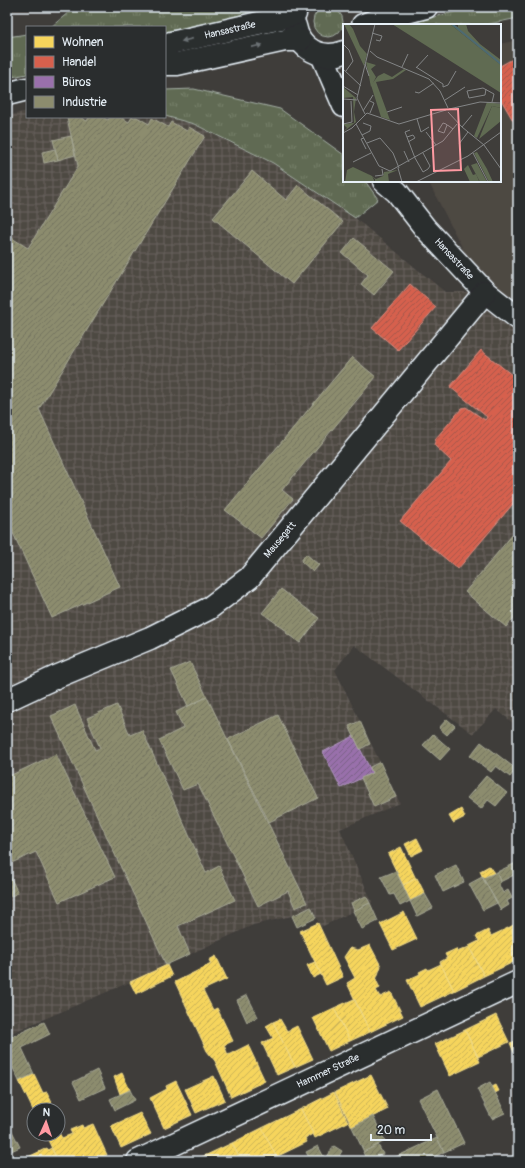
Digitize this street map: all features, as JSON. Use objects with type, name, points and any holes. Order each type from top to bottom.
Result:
[{"type":"street","points":[[359,7],[362,17],[362,24]]},
{"type":"street","points":[[365,24],[426,7]]},
{"type":"street","name":"Hansastraße","points":[[296,10],[294,23],[300,40]]},
{"type":"street","name":"Hansastraße","points":[[166,46],[172,43],[281,18],[296,10]]},
{"type":"street","points":[[166,64],[177,64],[285,40],[300,40],[313,52],[322,55],[332,56],[343,52]]},
{"type":"street","points":[[322,55],[343,104]]},
{"type":"street","points":[[7,94],[26,89]]},
{"type":"street","name":"Hansastraße","points":[[392,184],[425,228],[486,292],[518,318]]},
{"type":"street","name":"Mausegatt","points":[[7,700],[56,677],[150,638],[208,610],[249,578],[486,292]]},
{"type":"street","name":"Hammer Straße","points":[[138,1161],[518,982]]},
{"type":"shaded area","points":[[518,40],[518,318],[485,292],[429,182],[501,182],[501,44]]},
{"type":"shaded area","points":[[26,111],[26,118],[166,118],[166,116],[194,124],[273,163],[355,218],[445,292],[485,292],[518,319],[518,727],[496,709],[473,734],[354,645],[335,670],[400,803],[340,829],[372,902],[321,927],[311,907],[292,916],[253,925],[130,982],[7,1035],[7,116]]},
{"type":"green space","points":[[75,7],[261,7],[235,17],[166,32],[166,26],[52,26]]},
{"type":"green space","points":[[328,7],[339,11],[343,22],[339,33],[328,37],[317,33],[313,22],[317,11]]},
{"type":"green space","points":[[473,7],[518,7],[518,18],[489,24],[407,24]]},
{"type":"green space","points":[[26,34],[26,74],[7,78],[7,37]]},
{"type":"green space","points":[[194,89],[280,109],[343,154],[343,182],[366,182],[378,199],[355,218],[273,163],[194,124],[166,116],[166,90]]},
{"type":"building: Wohnen","points":[[461,809],[465,817],[453,823],[449,816]]},
{"type":"building: Wohnen","points":[[417,838],[423,850],[411,856],[405,844]]},
{"type":"building: Wohnen","points":[[401,847],[416,879],[403,885],[388,854]]},
{"type":"building: Wohnen","points":[[489,866],[494,873],[483,878],[480,871]]},
{"type":"building: Wohnen","points":[[417,878],[425,894],[410,901],[403,885]]},
{"type":"building: Wohnen","points":[[404,912],[417,939],[393,950],[380,924]]},
{"type":"building: Wohnen","points":[[518,918],[518,944],[510,927],[517,923],[515,920]]},
{"type":"building: Wohnen","points":[[318,923],[343,977],[326,985],[300,931]]},
{"type":"building: Wohnen","points":[[510,927],[518,944],[518,960],[484,976],[469,946],[479,941],[476,936],[488,930],[491,936]]},
{"type":"building: Wohnen","points":[[370,945],[381,966],[376,980],[380,988],[376,990],[380,997],[391,992],[403,1016],[370,1032],[347,983],[355,978],[344,957],[350,948],[358,950]]},
{"type":"building: Wohnen","points":[[469,947],[484,976],[454,991],[440,962],[447,958],[445,954],[456,949],[457,952]]},
{"type":"building: Wohnen","points":[[216,956],[227,979],[203,990],[213,1010],[217,1008],[233,1041],[224,1045],[228,1055],[248,1045],[265,1081],[231,1097],[215,1061],[207,1051],[175,982],[211,964],[209,960]]},
{"type":"building: Wohnen","points":[[315,962],[321,974],[313,978],[307,965]]},
{"type":"building: Wohnen","points":[[441,964],[454,991],[420,1007],[407,980],[420,974],[419,972],[427,968],[428,970]]},
{"type":"building: Wohnen","points":[[167,965],[172,976],[136,994],[130,982]]},
{"type":"building: Wohnen","points":[[354,999],[370,1032],[350,1041],[334,1008]]},
{"type":"building: Wohnen","points":[[334,1008],[350,1041],[329,1051],[313,1018]]},
{"type":"building: Wohnen","points":[[496,1015],[509,1042],[478,1057],[465,1030]]},
{"type":"building: Wohnen","points":[[280,1019],[287,1031],[297,1026],[313,1059],[295,1067],[273,1022]]},
{"type":"building: Wohnen","points":[[273,1022],[295,1067],[277,1075],[262,1043],[273,1038],[266,1026]]},
{"type":"building: Wohnen","points":[[465,1030],[480,1062],[450,1076],[435,1044]]},
{"type":"building: Wohnen","points":[[518,1040],[518,1057],[516,1057],[510,1043]]},
{"type":"building: Wohnen","points":[[122,1073],[130,1090],[120,1094],[114,1077]]},
{"type":"building: Wohnen","points":[[34,1074],[43,1093],[47,1092],[52,1102],[29,1102],[19,1081]]},
{"type":"building: Wohnen","points":[[371,1075],[388,1109],[352,1127],[335,1092]]},
{"type":"building: Wohnen","points":[[214,1076],[225,1100],[196,1113],[185,1089]]},
{"type":"building: Wohnen","points":[[176,1081],[192,1115],[164,1128],[150,1098],[167,1089],[166,1086]]},
{"type":"building: Wohnen","points":[[496,1085],[499,1091],[495,1093],[492,1087]]},
{"type":"building: Wohnen","points":[[334,1092],[348,1122],[315,1138],[301,1109]]},
{"type":"building: Wohnen","points":[[301,1109],[313,1134],[305,1138],[307,1142],[276,1157],[262,1128]]},
{"type":"building: Wohnen","points":[[140,1113],[151,1134],[121,1148],[111,1126]]},
{"type":"building: Wohnen","points":[[93,1124],[107,1155],[94,1161],[58,1161],[49,1142],[66,1142],[66,1136],[72,1134],[70,1130],[82,1125],[83,1128]]},
{"type":"building: Wohnen","points":[[262,1128],[277,1158],[271,1161],[241,1161],[232,1143]]},
{"type":"building: Wohnen","points":[[232,1143],[241,1161],[202,1161],[200,1158]]},
{"type":"building: Wohnen","points":[[7,1148],[9,1152],[13,1161],[7,1161]]},
{"type":"building: Wohnen","points":[[47,1148],[48,1150],[51,1148],[58,1161],[25,1161],[24,1159]]},
{"type":"building: Handel","points":[[518,56],[518,129],[501,100],[501,65]]},
{"type":"building: Handel","points":[[410,284],[436,307],[398,350],[372,328]]},
{"type":"building: Handel","points":[[481,350],[518,380],[518,498],[458,569],[400,521],[451,461],[434,445],[436,438],[462,408],[466,407],[485,420],[487,417],[450,387]]},
{"type":"building: Büros","points":[[354,736],[372,773],[341,788],[323,752]]},
{"type":"building: Industrie","points":[[67,118],[82,118],[87,121],[88,118],[104,118],[108,120],[109,118],[122,118],[129,122],[131,118],[139,118],[149,124],[152,118],[168,127],[171,122],[187,131],[189,127],[205,136],[39,409],[120,587],[52,618],[7,520],[7,235],[28,248],[78,166]]},
{"type":"building: Industrie","points":[[71,136],[75,155],[58,160],[53,140]]},
{"type":"building: Industrie","points":[[55,149],[58,160],[44,163],[42,152]]},
{"type":"building: Industrie","points":[[252,171],[286,200],[298,185],[343,222],[292,284],[213,218]]},
{"type":"building: Industrie","points":[[354,238],[394,271],[374,295],[361,284],[368,275],[342,253]]},
{"type":"building: Industrie","points":[[352,357],[376,377],[282,490],[293,499],[261,538],[225,510]]},
{"type":"building: Industrie","points":[[518,528],[518,613],[506,627],[465,592]]},
{"type":"building: Industrie","points":[[306,554],[319,565],[313,572],[301,561]]},
{"type":"building: Industrie","points":[[281,589],[319,618],[300,643],[286,633],[287,631],[262,613]]},
{"type":"building: Industrie","points":[[190,662],[207,697],[188,706],[171,670]]},
{"type":"building: Industrie","points":[[207,697],[307,903],[295,908],[288,891],[258,906],[198,784],[183,790],[159,740],[183,728],[176,712]]},
{"type":"building: Industrie","points":[[75,705],[95,750],[100,748],[87,718],[117,705],[130,735],[142,730],[206,873],[219,866],[235,900],[178,926],[190,954],[166,965],[51,716]]},
{"type":"building: Industrie","points":[[278,715],[318,798],[269,822],[228,739]]},
{"type":"building: Industrie","points":[[447,719],[455,726],[447,735],[439,728]]},
{"type":"building: Industrie","points":[[360,721],[370,744],[360,749],[349,726]]},
{"type":"building: Industrie","points":[[433,734],[450,749],[440,760],[423,745]]},
{"type":"building: Industrie","points":[[481,742],[516,769],[510,777],[496,766],[491,772],[470,756]]},
{"type":"building: Industrie","points":[[56,754],[115,877],[59,902],[36,852],[7,865],[7,777]]},
{"type":"building: Industrie","points":[[380,762],[396,797],[374,807],[361,778],[372,773],[370,767]]},
{"type":"building: Industrie","points":[[486,776],[507,793],[496,806],[488,800],[481,809],[467,798]]},
{"type":"building: Industrie","points":[[518,862],[518,873],[500,882],[497,872]]},
{"type":"building: Industrie","points":[[456,865],[464,882],[443,892],[435,875]]},
{"type":"building: Industrie","points":[[7,870],[18,893],[7,898]]},
{"type":"building: Industrie","points":[[396,871],[410,901],[400,906],[394,894],[390,895],[381,877]]},
{"type":"building: Industrie","points":[[497,872],[500,882],[499,885],[503,893],[508,890],[512,898],[507,901],[509,905],[501,910],[483,878]]},
{"type":"building: Industrie","points":[[482,877],[497,903],[483,910],[469,884]]},
{"type":"building: Industrie","points":[[425,894],[433,908],[417,916],[410,901]]},
{"type":"building: Industrie","points":[[366,896],[370,903],[354,911],[351,903]]},
{"type":"building: Industrie","points":[[370,903],[378,921],[362,929],[353,911]]},
{"type":"building: Industrie","points":[[311,907],[316,918],[297,927],[292,916]]},
{"type":"building: Industrie","points":[[247,995],[258,1017],[247,1022],[237,1000]]},
{"type":"building: Industrie","points":[[44,1022],[50,1034],[22,1048],[34,1074],[19,1081],[7,1055],[7,1039]]},
{"type":"building: Industrie","points":[[7,1055],[12,1066],[7,1068]]},
{"type":"building: Industrie","points":[[97,1070],[105,1088],[81,1099],[73,1082]]},
{"type":"building: Industrie","points":[[490,1082],[505,1113],[492,1119],[477,1089]]},
{"type":"building: Industrie","points":[[438,1089],[464,1143],[444,1152],[418,1099]]},
{"type":"building: Industrie","points":[[130,1090],[135,1100],[115,1110],[110,1099]]},
{"type":"building: Industrie","points":[[373,1116],[385,1141],[364,1152],[352,1127]]},
{"type":"building: Industrie","points":[[10,1127],[20,1147],[9,1152],[7,1148],[7,1129]]},
{"type":"building: Industrie","points":[[437,1138],[444,1152],[426,1161],[389,1160]]},
{"type":"building: Industrie","points":[[378,1145],[383,1154],[367,1161],[363,1152]]},
{"type":"building: Industrie","points":[[318,1146],[326,1161],[311,1161],[306,1152]]},
{"type":"building: Industrie","points":[[334,1146],[342,1151],[339,1156],[346,1161],[325,1160]]}]
